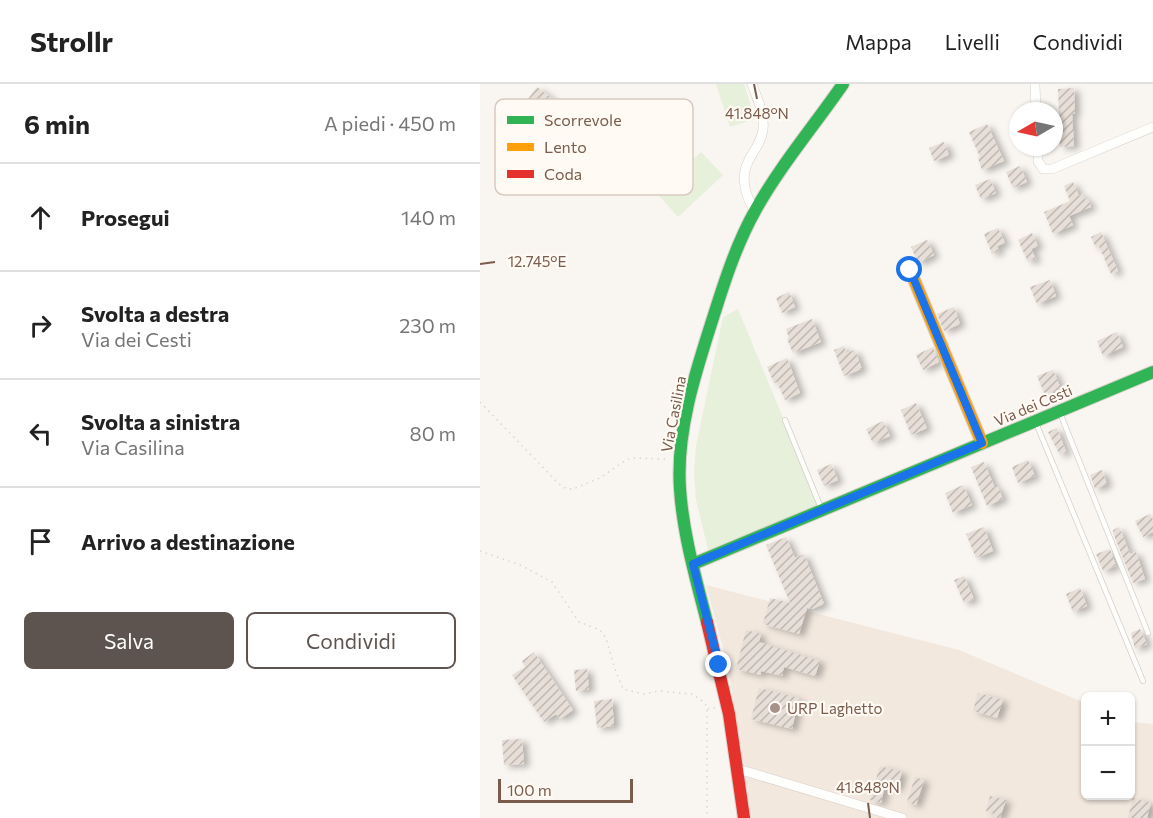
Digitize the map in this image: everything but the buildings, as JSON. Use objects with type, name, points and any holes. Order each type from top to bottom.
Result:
[{"type":"main road","name":"Via Casilina","points":[[744,818],[728,706],[693,564],[680,488],[679,460],[683,430],[693,384],[712,320],[737,250],[755,211],[843,84]]},
{"type":"main road","points":[[910,270],[982,443]]},
{"type":"main road","name":"Via dei Cesti","points":[[693,564],[1153,372]]},
{"type":"street","points":[[752,84],[762,112],[764,126],[760,141],[745,172],[746,191],[755,211]]},
{"type":"street","points":[[1035,84],[1036,102]]},
{"type":"street","points":[[1039,156],[1040,166],[1043,169],[1052,169],[1153,127]]},
{"type":"street","points":[[738,769],[882,815],[902,818]]},
{"type":"lane","points":[[1059,411],[1148,633]]},
{"type":"lane","points":[[785,420],[822,511]]},
{"type":"lane","points":[[1035,420],[1143,681]]},
{"type":"path","points":[[480,402],[559,484],[567,489],[573,489],[600,478],[626,460],[668,459]]},
{"type":"path","points":[[480,551],[520,565],[552,582],[579,622],[600,630],[606,638],[623,689],[643,694],[660,691],[692,694],[705,703],[707,709],[707,818]]},
{"type":"path","points":[[707,709],[728,706]]},
{"type":"shaded area","points":[[706,585],[959,650],[1081,701],[1081,800],[1135,800],[1135,722],[1153,724],[1153,818],[751,818],[728,667]]},
{"type":"green space","points":[[716,84],[744,84],[755,119],[730,127]]},
{"type":"green space","points":[[701,152],[723,175],[678,217],[659,195],[693,195],[693,159]]},
{"type":"green space","points":[[738,309],[819,505],[709,553],[696,500],[694,472],[696,446],[723,317]]},
{"type":"traffic: fast","points":[[707,622],[687,540],[680,489],[681,446],[693,382],[726,278],[748,224],[775,178],[843,84]]},
{"type":"traffic: fast","points":[[693,564],[1153,372]]},
{"type":"traffic: slow","points":[[910,270],[982,443]]},
{"type":"traffic: jam","points":[[707,622],[729,714],[744,818]]},
{"type":"place","name":"URP Laghetto","points":[[775,708]]},
{"type":"route","points":[[719,665],[693,564],[982,443],[910,270]]}]
